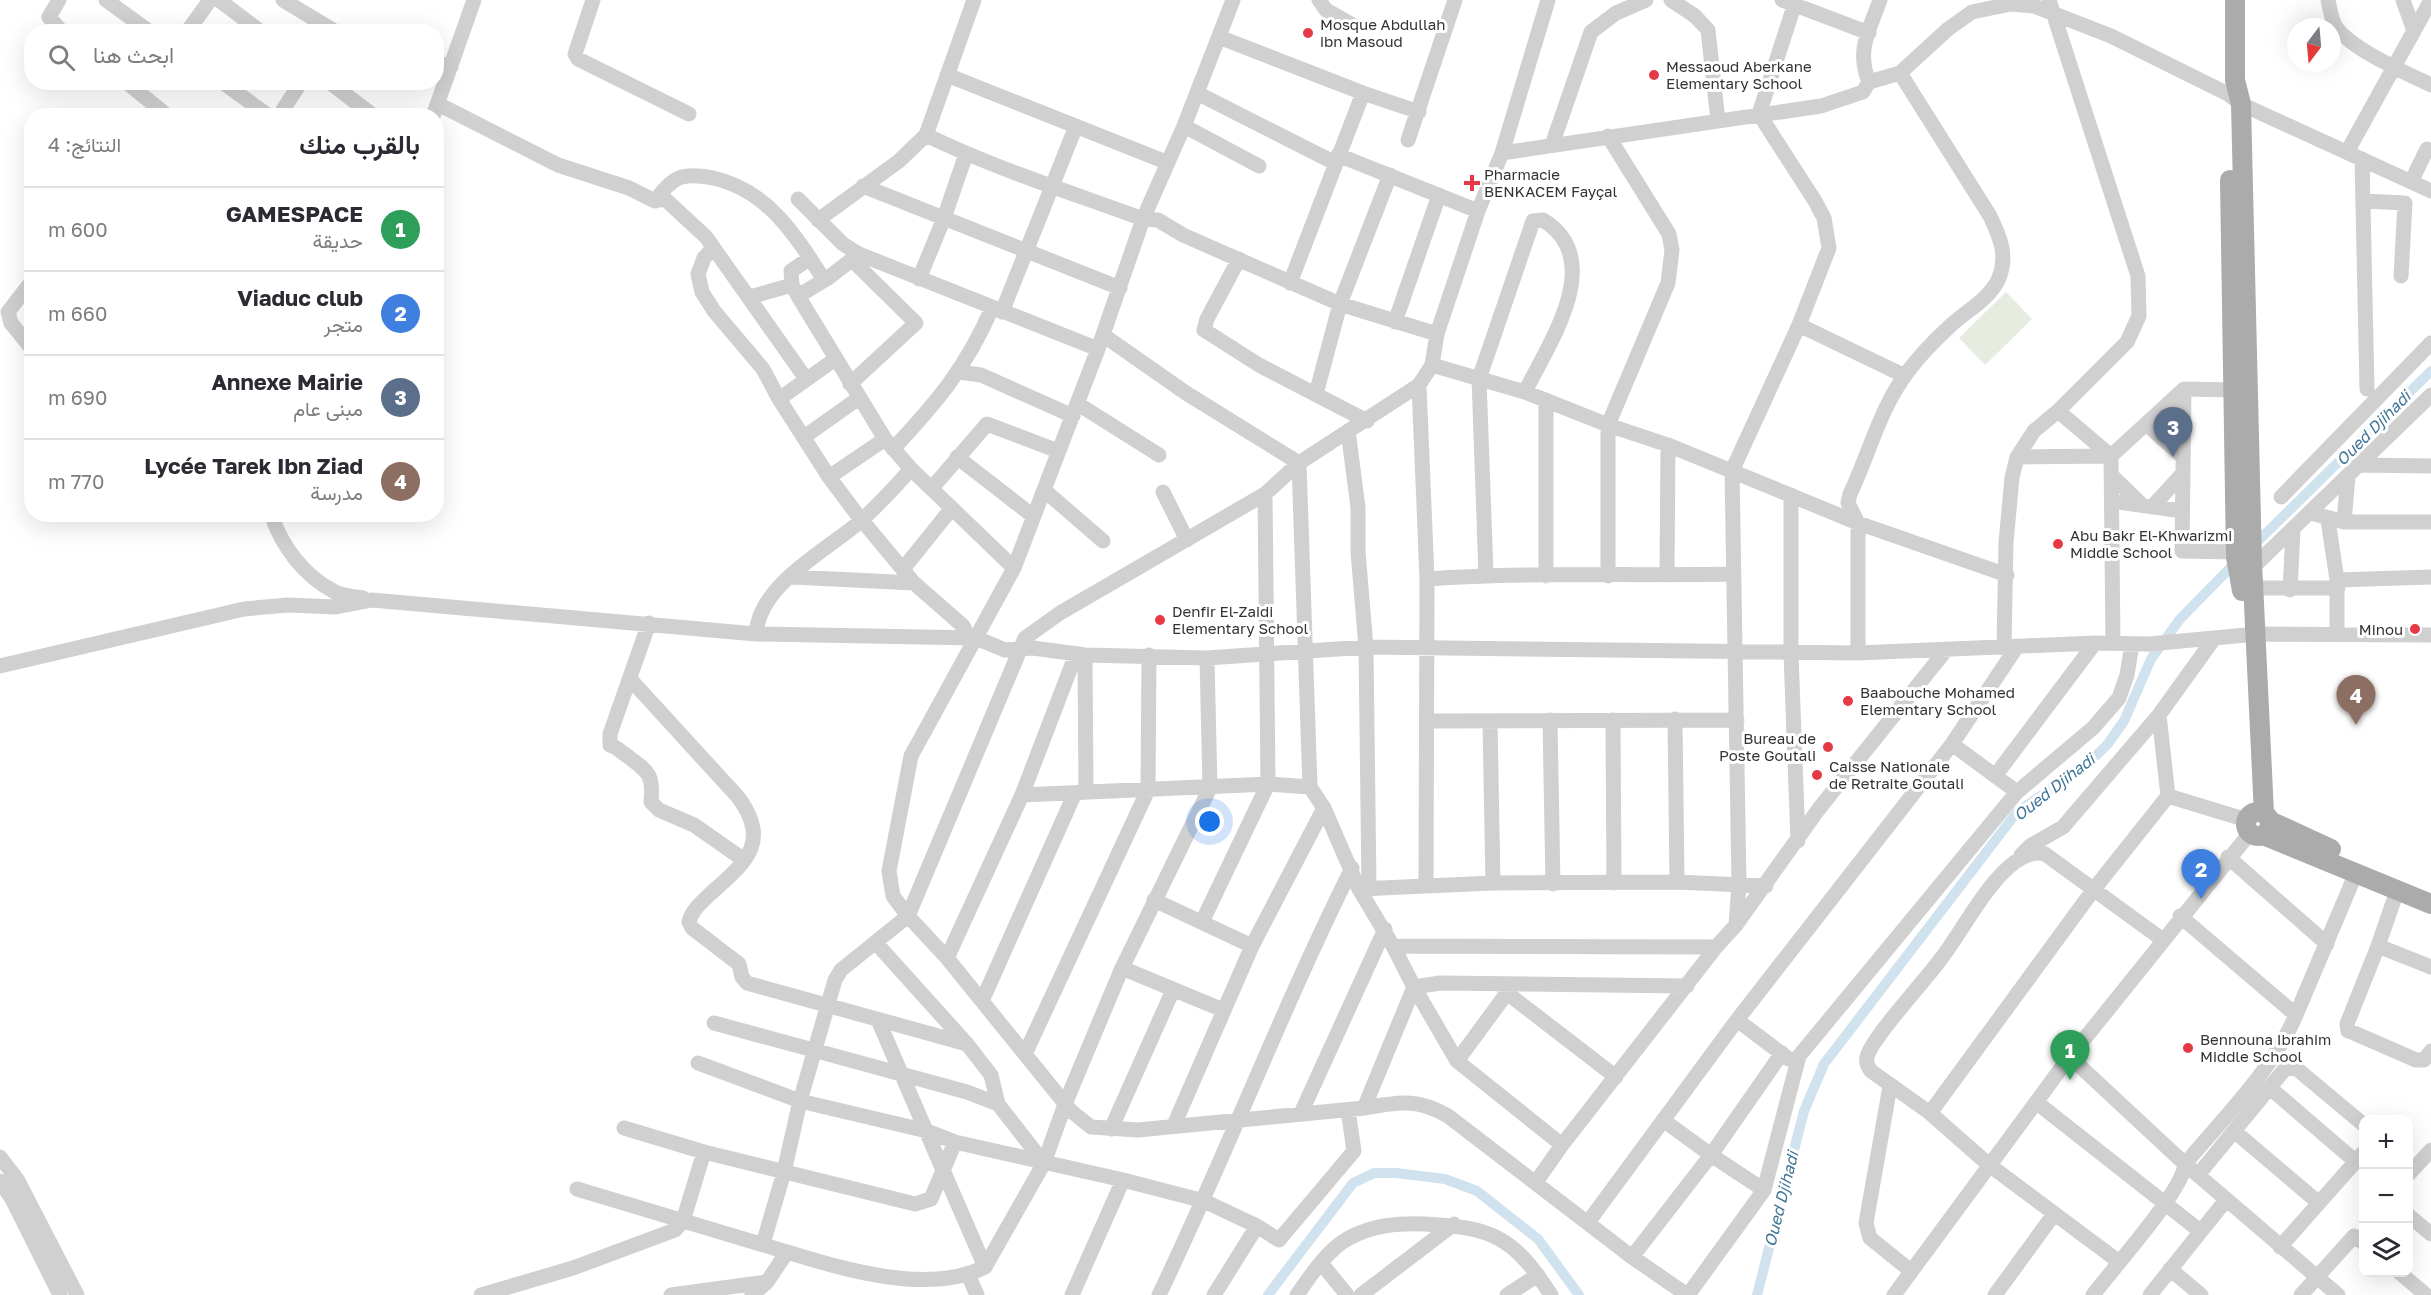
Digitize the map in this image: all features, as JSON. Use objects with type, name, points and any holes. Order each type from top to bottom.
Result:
[{"type":"main road","points":[[2235,0],[2233,390],[2250,635],[2257,823]]},
{"type":"main road","points":[[2235,93],[2246,564]]},
{"type":"main road","points":[[2257,823],[2356,873],[2398,888],[2431,904]]},
{"type":"main road","points":[[2257,823],[2431,890]]},
{"type":"street","points":[[55,24],[49,17],[59,0]]},
{"type":"street","points":[[106,0],[139,24]]},
{"type":"street","points":[[193,24],[210,0]]},
{"type":"street","points":[[219,0],[250,24]]},
{"type":"street","points":[[283,0],[323,24]]},
{"type":"street","points":[[444,64],[474,0]]},
{"type":"street","points":[[593,0],[575,54],[578,59],[689,114]]},
{"type":"street","points":[[818,220],[899,161],[926,135],[974,0]]},
{"type":"street","points":[[1232,0],[1184,126],[1166,162],[1143,219],[1101,342],[1014,568],[918,739],[904,784],[889,871],[893,896],[908,916],[947,958],[1065,1104],[1090,1127],[1138,1130],[1348,1110],[1397,1102],[1431,1106],[1448,1116],[1588,1221],[1632,1257],[1687,1295],[1764,1190],[1778,1144],[1795,1064],[1806,1046],[2017,792],[2093,728],[2119,698],[2127,675],[2132,644]]},
{"type":"street","points":[[1318,0],[1326,10],[1351,24]]},
{"type":"street","points":[[1408,140],[1455,0]]},
{"type":"street","points":[[763,1244],[784,1172],[800,1101],[826,1006],[841,970],[908,916],[1025,638],[1060,613],[1265,494],[1299,463],[1419,385],[1432,365],[1437,334],[1478,211],[1502,153],[1548,0]]},
{"type":"street","points":[[1552,145],[1591,32],[1616,13],[1646,0]]},
{"type":"street","points":[[1671,0],[1695,16],[1707,30],[1718,121]]},
{"type":"street","points":[[1869,82],[1862,66],[1864,42],[1880,0]]},
{"type":"street","points":[[2328,0],[2336,27],[2348,38],[2394,68],[2431,85]]},
{"type":"street","points":[[2403,0],[2414,30]]},
{"type":"street","points":[[2347,152],[2431,0]]},
{"type":"street","points":[[1736,925],[1739,884],[1732,471],[1799,325],[1829,249],[1824,218],[1759,114],[1791,1],[1869,33]]},
{"type":"street","points":[[1502,153],[1821,106],[1863,92],[1869,82],[1900,73],[1971,6],[2011,4],[2052,7],[2235,93],[2347,152],[2431,191]]},
{"type":"street","points":[[1588,1221],[1737,1020],[1952,744],[2010,648],[2006,542],[2012,478],[2017,457],[2034,431],[2058,411],[2127,342],[2139,316],[2140,297],[2131,255],[2052,7]]},
{"type":"street","points":[[1219,37],[1363,93],[1419,112]]},
{"type":"street","points":[[1858,653],[1857,523],[1848,503],[1850,494],[1876,427],[1905,376],[1952,324],[1992,289],[2002,268],[2003,248],[1990,216],[1900,73]]},
{"type":"street","points":[[947,75],[1166,162]]},
{"type":"street","points":[[136,90],[158,108]]},
{"type":"street","points":[[233,90],[258,108]]},
{"type":"street","points":[[284,108],[296,90]]},
{"type":"street","points":[[340,90],[363,108]]},
{"type":"street","points":[[436,108],[439,90]]},
{"type":"street","points":[[1197,93],[1336,159],[1390,176],[1478,211]]},
{"type":"street","points":[[1290,283],[1363,93]]},
{"type":"street","points":[[444,114],[548,160],[630,188],[655,201],[665,199],[700,229],[806,379]]},
{"type":"street","points":[[829,477],[889,444],[939,400],[959,372],[997,310],[1026,250],[1050,185],[1076,126]]},
{"type":"street","points":[[1184,126],[1259,166]]},
{"type":"street","points":[[926,135],[966,154],[1050,185],[1143,219],[1158,220],[1183,235],[1340,304],[1437,334]]},
{"type":"street","points":[[1608,136],[1669,234],[1672,250],[1668,282],[1608,425],[1608,576]]},
{"type":"street","points":[[2411,182],[2427,149]]},
{"type":"street","points":[[919,279],[944,218],[966,154]]},
{"type":"street","points":[[2362,159],[2367,389]]},
{"type":"street","points":[[655,201],[674,179],[687,175],[732,183],[768,204],[824,280]]},
{"type":"street","points":[[1316,394],[1340,304],[1390,176]]},
{"type":"street","points":[[863,186],[1120,288]]},
{"type":"street","points":[[1395,322],[1439,195]]},
{"type":"street","points":[[798,199],[916,323],[850,384]]},
{"type":"street","points":[[2364,201],[2405,203],[2401,276]]},
{"type":"street","points":[[1486,575],[1479,380],[1533,221],[1543,220],[1558,233],[1571,258],[1573,280],[1564,312],[1525,392]]},
{"type":"street","points":[[713,248],[704,258],[698,273],[702,292],[714,311],[763,369],[778,399],[829,477],[861,520],[914,583],[963,626],[973,638]]},
{"type":"street","points":[[855,257],[997,310],[1101,342],[1299,463]]},
{"type":"street","points":[[750,297],[795,290],[824,280],[855,257]]},
{"type":"street","points":[[810,258],[792,269],[790,274],[795,290],[834,360],[889,444],[911,469],[1014,568]]},
{"type":"street","points":[[1239,259],[1207,319],[1204,330],[1259,365],[1366,421]]},
{"type":"street","points":[[24,291],[8,312],[11,323],[24,339]]},
{"type":"street","points":[[1799,325],[1905,376]]},
{"type":"street","points":[[2281,497],[2431,343]]},
{"type":"street","points":[[778,399],[834,360]]},
{"type":"street","points":[[1432,365],[1525,392],[1608,425],[1668,445],[1857,523],[2007,575]]},
{"type":"street","points":[[959,372],[981,375],[1075,410],[1159,455]]},
{"type":"street","points":[[1419,385],[1427,579],[1426,886]]},
{"type":"street","points":[[2017,457],[2111,456],[2184,389],[2233,390]]},
{"type":"street","points":[[2184,389],[2182,551],[2246,564],[2290,590],[2431,577]]},
{"type":"street","points":[[2246,564],[2294,530],[2431,395]]},
{"type":"street","points":[[804,437],[859,398]]},
{"type":"street","points":[[1546,400],[1546,576]]},
{"type":"street","points":[[2058,411],[2111,456],[2113,643]]},
{"type":"street","points":[[932,488],[987,424],[1058,451]]},
{"type":"street","points":[[2146,424],[2183,457]]},
{"type":"street","points":[[1348,431],[1358,507],[1358,552],[1366,647],[1364,888]]},
{"type":"street","points":[[1667,575],[1668,445]]},
{"type":"street","points":[[957,457],[1034,516]]},
{"type":"street","points":[[1299,463],[1310,787],[1324,808],[1413,987],[1457,1061],[1562,1145]]},
{"type":"street","points":[[2360,465],[2431,466]]},
{"type":"street","points":[[756,634],[757,626],[772,598],[814,555],[861,520],[911,469]]},
{"type":"street","points":[[2147,506],[2183,473]]},
{"type":"street","points":[[2111,475],[2147,506]]},
{"type":"street","points":[[2344,522],[2348,476]]},
{"type":"street","points":[[1044,490],[1103,541]]},
{"type":"street","points":[[1163,492],[1187,540]]},
{"type":"street","points":[[1202,922],[1268,784],[1265,494]]},
{"type":"street","points":[[1791,495],[1791,654],[1797,841]]},
{"type":"street","points":[[2112,501],[2182,511]]},
{"type":"street","points":[[903,569],[952,508]]},
{"type":"street","points":[[2311,513],[2344,522],[2431,522]]},
{"type":"street","points":[[2328,519],[2337,584],[2337,634]]},
{"type":"street","points":[[274,522],[279,537],[298,562],[319,581],[337,593],[372,600],[756,634],[973,638],[1005,650],[1081,654],[1207,658],[1366,647],[1791,654],[2010,648],[2095,643],[2149,644],[2250,635],[2431,635]]},
{"type":"street","points":[[2290,590],[2294,530]]},
{"type":"street","points":[[1427,579],[1486,575],[1732,574]]},
{"type":"street","points":[[792,577],[914,583]]},
{"type":"street","points":[[0,666],[244,609],[288,605],[336,606],[372,600]]},
{"type":"street","points":[[649,623],[631,680],[610,734],[610,745],[637,761],[650,774],[653,786],[651,802],[659,810],[694,825],[744,860]]},
{"type":"street","points":[[2044,854],[2063,827],[2158,715],[2213,640]]},
{"type":"street","points":[[1995,777],[2095,643]]},
{"type":"street","points":[[1536,1182],[1716,946],[1736,925],[1766,886],[1818,810],[1946,650]]},
{"type":"street","points":[[982,1001],[1080,793],[1081,654]]},
{"type":"street","points":[[947,958],[1022,795],[1081,654]]},
{"type":"street","points":[[1025,1054],[1148,790],[1149,655]]},
{"type":"street","points":[[577,1190],[763,1244],[905,1291],[970,1278],[985,1267],[1044,1163],[1065,1104],[1122,968],[1210,788],[1207,658]]},
{"type":"street","points":[[631,680],[749,812],[755,839],[744,860],[695,909],[690,922],[692,928],[738,964],[742,977],[747,983],[968,1044]]},
{"type":"street","points":[[1930,1113],[2094,890],[2168,796],[2158,715]]},
{"type":"street","points":[[1675,719],[1677,882]]},
{"type":"street","points":[[1550,720],[1553,884]]},
{"type":"street","points":[[1613,720],[1614,883]]},
{"type":"street","points":[[1427,721],[1737,720]]},
{"type":"street","points":[[1490,722],[1493,883]]},
{"type":"street","points":[[1952,744],[2017,792]]},
{"type":"street","points":[[1022,795],[1268,784],[1310,787]]},
{"type":"street","points":[[1894,1295],[2068,1060],[2180,916],[2257,823],[2168,796]]},
{"type":"street","points":[[1174,1125],[1252,946],[1324,808]]},
{"type":"street","points":[[2063,827],[2030,846],[1984,897],[1943,957],[1868,1054],[1868,1068],[1930,1113],[1989,1164],[2118,1261]]},
{"type":"street","points":[[2013,863],[2033,853],[2044,854],[2163,940]]},
{"type":"street","points":[[2228,857],[2327,944]]},
{"type":"street","points":[[1160,1295],[1204,1201],[1290,996],[1352,868]]},
{"type":"street","points":[[2093,1295],[2189,1171],[2288,1035],[2356,873]]},
{"type":"street","points":[[1364,888],[1493,883],[1677,882],[1766,886]]},
{"type":"street","points":[[2398,888],[2378,946],[2349,1017],[2348,1030],[2416,1060],[2424,1060],[2431,1051]]},
{"type":"street","points":[[1154,900],[1252,946]]},
{"type":"street","points":[[2180,916],[2296,1015]]},
{"type":"street","points":[[1301,1113],[1385,929]]},
{"type":"street","points":[[876,943],[968,1044],[991,1075],[998,1104],[1044,1163]]},
{"type":"street","points":[[1393,946],[1716,946]]},
{"type":"street","points":[[2378,946],[2431,968]]},
{"type":"street","points":[[1122,968],[1223,1010]]},
{"type":"street","points":[[1413,987],[1440,982],[1504,989],[1612,983],[1687,986]]},
{"type":"street","points":[[1364,1108],[1413,987]]},
{"type":"street","points":[[1457,1061],[1504,989]]},
{"type":"street","points":[[1504,989],[1616,1077]]},
{"type":"street","points":[[1111,1129],[1173,990]]},
{"type":"street","points":[[878,1020],[985,1267]]},
{"type":"street","points":[[1737,1020],[1795,1064]]},
{"type":"street","points":[[714,1023],[902,1074],[998,1104]]},
{"type":"street","points":[[1632,1257],[1711,1155],[1782,1053]]},
{"type":"street","points":[[2068,1060],[2223,1203],[2314,1280],[2338,1295]]},
{"type":"street","points":[[698,1063],[800,1101],[927,1131],[955,1142],[1204,1201],[1257,1226],[1279,1240],[1354,1151],[1348,1110]]},
{"type":"street","points":[[2189,1171],[2234,1131],[2284,1070],[2290,1067],[2297,1069],[2359,1121]]},
{"type":"street","points":[[1890,1086],[1866,1223],[1870,1238],[1911,1271]]},
{"type":"street","points":[[2270,1088],[2359,1156],[2280,1247]]},
{"type":"street","points":[[2036,1102],[2200,1231]]},
{"type":"street","points":[[1663,1120],[1764,1190]]},
{"type":"street","points":[[624,1128],[705,1152],[915,1204],[931,1199],[955,1142]]},
{"type":"street","points":[[2234,1131],[2319,1203]]},
{"type":"street","points":[[481,1295],[573,1268],[675,1230],[683,1221],[705,1152]]},
{"type":"street","points":[[0,1157],[16,1179],[76,1295]]},
{"type":"street","points":[[2413,1172],[2428,1159]]},
{"type":"street","points":[[1072,1295],[1123,1180]]},
{"type":"street","points":[[0,1181],[12,1199],[60,1295]]},
{"type":"street","points":[[2150,1295],[2223,1203]]},
{"type":"street","points":[[2223,1203],[2280,1247],[2327,1295]]},
{"type":"street","points":[[1995,1295],[2054,1214]]},
{"type":"street","points":[[2413,1218],[2431,1234]]},
{"type":"street","points":[[1297,1295],[1322,1264],[1348,1238],[1372,1229],[1403,1223],[1454,1224],[1475,1228],[1508,1243],[1538,1275],[1551,1295]]},
{"type":"street","points":[[1361,1295],[1454,1224]]},
{"type":"street","points":[[1214,1295],[1257,1226]]},
{"type":"street","points":[[2301,1295],[2359,1236]]},
{"type":"street","points":[[752,1294],[767,1282],[787,1252]]},
{"type":"street","points":[[1322,1264],[1347,1295]]},
{"type":"street","points":[[2170,1269],[2201,1295]]},
{"type":"street","points":[[1507,1295],[1538,1275]]},
{"type":"street","points":[[2405,1277],[2426,1295]]},
{"type":"street","points":[[970,1278],[977,1295]]},
{"type":"street","points":[[671,1295],[767,1282]]},
{"type":"shaded area","points":[[2006,292],[2032,319],[1985,365],[1959,338]]},
{"type":"waterway","name":"Oued Djihadi","points":[[2252,547],[2431,371]]},
{"type":"waterway","name":"Oued Djihadi","points":[[1757,1295],[1804,1111],[1824,1064],[2017,812],[2085,766],[2107,745],[2124,721],[2151,659],[2180,619],[2238,560]]},
{"type":"waterway","name":"Oued Djihadi","points":[[1268,1295],[1353,1183],[1374,1173],[1396,1173],[1445,1179],[1477,1191],[1538,1239],[1579,1295]]},
{"type":"place","name":"Mosque Abdullah ibn Masoud","points":[[1308,33]]},
{"type":"place","name":"Messaoud Aberkane Elementary School","points":[[1654,75]]},
{"type":"place","name":"Pharmacie BENKACEM Fayçal","points":[[1472,183]]},
{"type":"place","name":"Annexe Mairie","points":[[2173,457]]},
{"type":"place","name":"Abu Bakr El-Khwarizmi Middle School","points":[[2058,544]]},
{"type":"place","name":"Denfir El-Zaidi Elementary School","points":[[1160,620]]},
{"type":"place","name":"Minou","points":[[2415,629]]},
{"type":"place","name":"Baabouche Mohamed Elementary School","points":[[1848,701]]},
{"type":"place","name":"Lycée Tarek Ibn Ziad","points":[[2356,725]]},
{"type":"place","name":"Bureau de Poste Goutali","points":[[1828,747]]},
{"type":"place","name":"Caisse Nationale de Retraite Goutali","points":[[1817,775]]},
{"type":"place","name":"Viaduc club","points":[[2201,899]]},
{"type":"place","name":"Bennouna Ibrahim Middle School","points":[[2188,1048]]},
{"type":"place","name":"GAMESPACE","points":[[2070,1080]]}]
